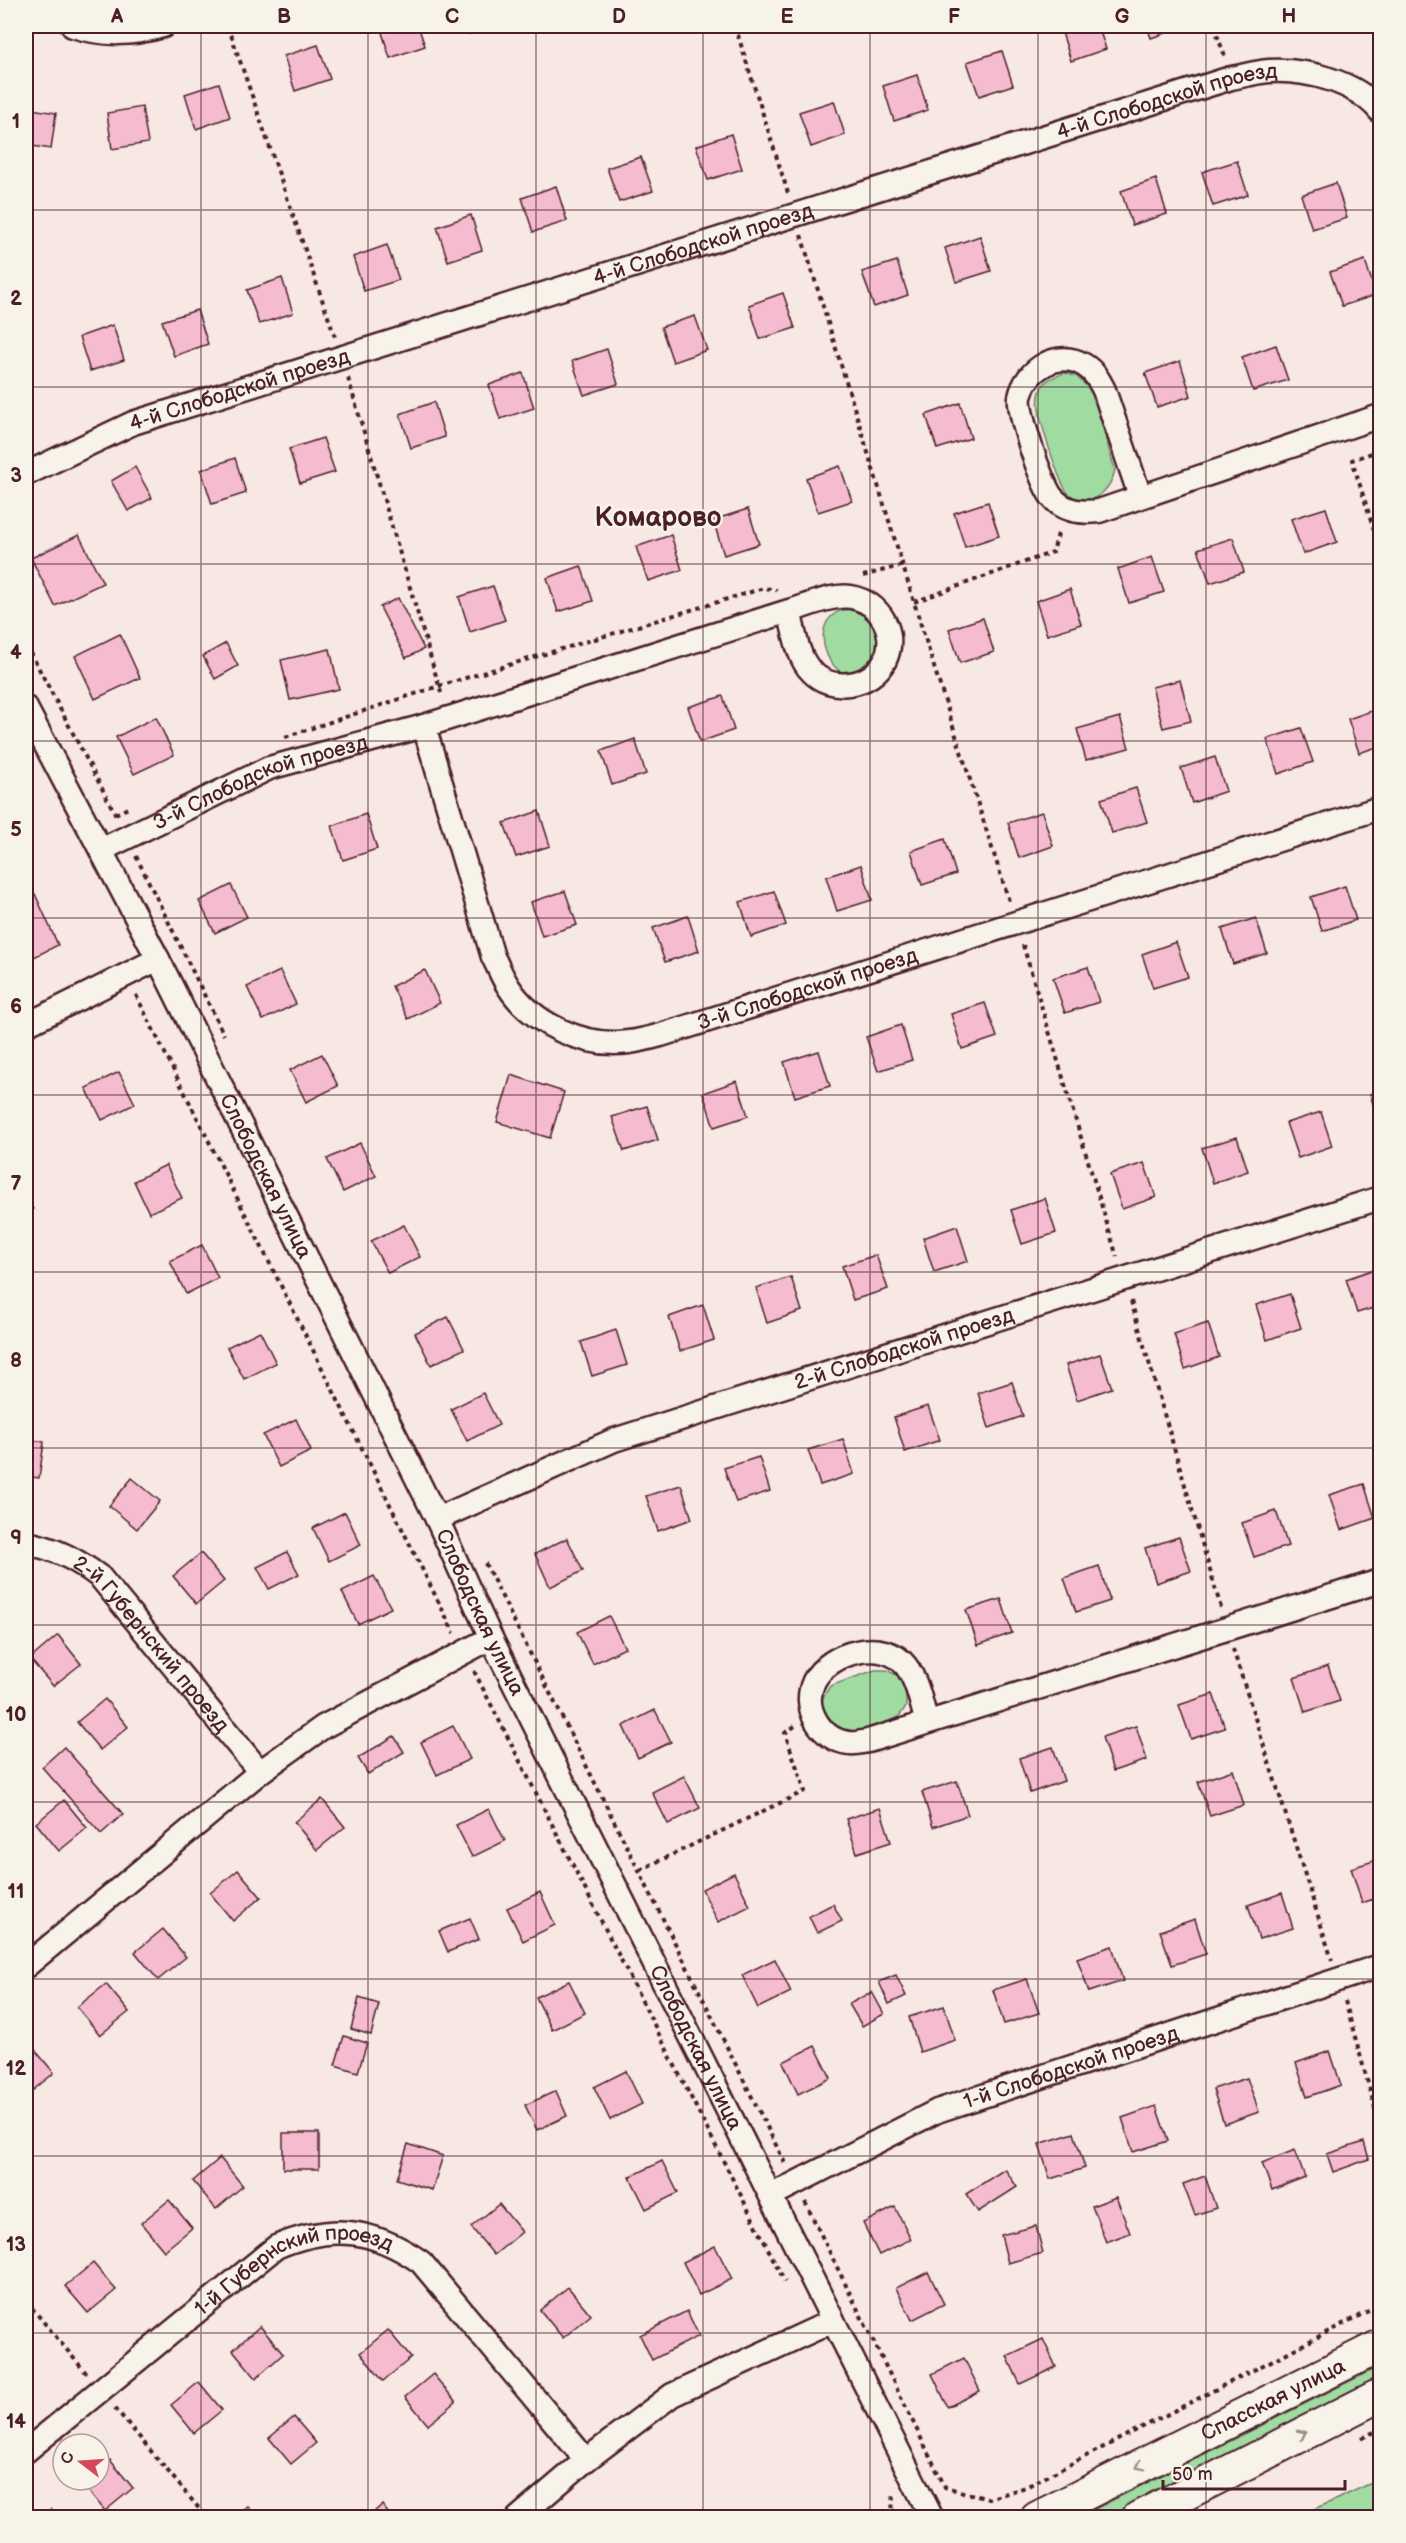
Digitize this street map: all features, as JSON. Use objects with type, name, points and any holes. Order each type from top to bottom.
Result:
[{"type":"street","points":[[73,26],[115,34],[140,32],[163,26]]},
{"type":"street","name":"4-й Слободской проезд","points":[[26,474],[133,423],[1231,78],[1268,71],[1301,72],[1337,82],[1372,101],[1380,111]]},
{"type":"street","points":[[1140,496],[1104,390],[1096,375],[1083,364],[1067,360],[1050,362],[1035,370],[1025,383],[1020,399],[1022,416],[1044,483],[1053,497],[1066,508],[1082,513],[1099,511],[1380,416]]},
{"type":"street","name":"3-й Слободской проезд","points":[[101,850],[268,768],[424,726],[788,601],[849,597],[866,601],[879,611],[887,626],[890,643],[885,660],[874,673],[860,681],[840,685],[823,681],[810,670],[801,656],[788,601]]},
{"type":"street","name":"Слободская улица","points":[[26,708],[158,959],[437,1520],[491,1638],[932,2517]]},
{"type":"street","name":"3-й Слободской проезд","points":[[424,726],[493,957],[509,987],[532,1012],[560,1031],[604,1042],[627,1043],[660,1035],[1380,808]]},
{"type":"street","points":[[26,1025],[158,959]]},
{"type":"street","name":"2-й Слободской проезд","points":[[437,1520],[614,1440],[1380,1198]]},
{"type":"street","name":"2-й Губернский проезд","points":[[26,1543],[78,1560],[100,1577],[260,1772]]},
{"type":"street","points":[[927,1722],[913,1679],[905,1664],[891,1654],[875,1650],[848,1656],[824,1668],[814,1682],[810,1698],[812,1715],[821,1729],[834,1739],[850,1743],[868,1741],[1380,1581]]},
{"type":"street","points":[[26,1966],[260,1772],[323,1727],[491,1638]]},
{"type":"street","name":"1-й Слободской проезд","points":[[772,2196],[937,2111],[1380,1966]]},
{"type":"street","name":"1-й Губернский проезд","points":[[26,2451],[276,2247],[325,2232],[351,2232],[399,2247],[421,2262],[586,2460]]},
{"type":"street","points":[[518,2517],[586,2460],[672,2395],[832,2321]]},
{"type":"street","name":"Спасская улица","points":[[1037,2517],[1380,2346]]},
{"type":"street","name":"Спасская улица","points":[[1138,2517],[1380,2395]]},
{"type":"path","points":[[735,26],[1016,923],[1227,1630],[1338,1978],[1380,2126]]},
{"type":"path","points":[[1214,26],[1231,78]]},
{"type":"path","points":[[1380,450],[1352,460],[1380,549]]},
{"type":"path","points":[[914,602],[1053,552],[1066,508]]},
{"type":"path","points":[[861,577],[903,565]]},
{"type":"path","points":[[275,742],[439,686],[764,588],[788,601]]},
{"type":"path","points":[[26,644],[127,837],[227,1040]]},
{"type":"path","points":[[115,814],[136,804]]},
{"type":"path","points":[[126,975],[464,1652],[788,2289]]},
{"type":"path","points":[[480,1552],[945,2487],[988,2499],[1026,2487],[1380,2305]]},
{"type":"path","points":[[640,1870],[805,1791],[785,1733],[812,1715]]},
{"type":"green space","points":[[1065,373],[1076,376],[1092,391],[1115,470],[1104,492],[1091,500],[1076,498],[1064,487],[1040,417],[1038,401],[1042,387],[1049,380]]},
{"type":"green space","points":[[859,609],[874,627],[881,651],[863,674],[846,674],[837,669],[827,656],[824,647],[824,630],[827,622],[838,612]]},
{"type":"green space","points":[[875,1670],[887,1670],[900,1677],[906,1690],[906,1707],[895,1721],[855,1735],[840,1733],[820,1714],[822,1699],[830,1686]]},
{"type":"green space","points":[[1380,2366],[1380,2384],[1113,2517],[1077,2518]]},
{"type":"green space","points":[[1380,2479],[1380,2517],[1298,2517]]},
{"type":"building","points":[[380,26],[418,26],[425,46],[390,58]]},
{"type":"building","points":[[465,26],[494,26],[468,34]]},
{"type":"building","points":[[1060,26],[1098,26],[1106,49],[1071,61]]},
{"type":"building","points":[[1147,26],[1186,26],[1151,38]]},
{"type":"building","points":[[318,45],[330,79],[295,91],[284,56]]},
{"type":"building","points":[[1002,51],[1013,85],[979,96],[967,62]]},
{"type":"building","points":[[917,75],[928,110],[894,121],[883,86]]},
{"type":"building","points":[[219,83],[230,117],[196,129],[185,94]]},
{"type":"building","points":[[834,101],[845,135],[811,147],[799,112]]},
{"type":"building","points":[[142,107],[148,143],[112,149],[107,113]]},
{"type":"building","points":[[26,108],[56,113],[51,149],[26,145]]},
{"type":"building","points":[[731,134],[742,169],[708,180],[696,146]]},
{"type":"building","points":[[641,157],[653,191],[619,202],[607,168]]},
{"type":"building","points":[[1237,161],[1248,195],[1213,206],[1202,172]]},
{"type":"building","points":[[1156,179],[1167,214],[1132,225],[1121,191]]},
{"type":"building","points":[[1336,183],[1347,218],[1312,229],[1301,195]]},
{"type":"building","points":[[556,186],[567,221],[533,232],[522,198]]},
{"type":"building","points":[[471,215],[482,250],[448,261],[437,227]]},
{"type":"building","points":[[980,236],[991,271],[956,282],[945,248]]},
{"type":"building","points":[[387,245],[399,280],[364,291],[353,257]]},
{"type":"building","points":[[1365,260],[1376,295],[1342,306],[1330,272]]},
{"type":"building","points":[[897,261],[908,295],[874,307],[862,272]]},
{"type":"building","points":[[282,278],[293,313],[259,324],[247,290]]},
{"type":"building","points":[[783,293],[795,328],[760,339],[749,305]]},
{"type":"building","points":[[197,310],[208,344],[174,356],[162,321]]},
{"type":"building","points":[[695,316],[707,350],[673,362],[661,327]]},
{"type":"building","points":[[113,325],[124,360],[90,371],[79,337]]},
{"type":"building","points":[[1276,345],[1288,380],[1253,391],[1242,357]]},
{"type":"building","points":[[607,349],[618,384],[584,395],[572,361]]},
{"type":"building","points":[[1180,361],[1191,396],[1157,407],[1145,373]]},
{"type":"building","points":[[523,373],[534,408],[500,419],[489,385]]},
{"type":"building","points":[[434,402],[445,437],[411,448],[400,414]]},
{"type":"building","points":[[960,403],[971,438],[937,449],[926,415]]},
{"type":"building","points":[[323,438],[335,472],[300,483],[289,449]]},
{"type":"building","points":[[235,458],[246,493],[212,504],[201,470]]},
{"type":"building","points":[[840,466],[852,501],[818,512],[806,478]]},
{"type":"building","points":[[135,467],[152,498],[128,511],[111,481]]},
{"type":"building","points":[[988,502],[999,536],[965,547],[954,513]]},
{"type":"building","points":[[1326,508],[1337,542],[1303,554],[1291,519]]},
{"type":"building","points":[[748,509],[759,544],[724,555],[713,520]]},
{"type":"building","points":[[79,535],[103,583],[55,606],[31,558]]},
{"type":"building","points":[[671,535],[682,570],[648,581],[636,547]]},
{"type":"building","points":[[1233,538],[1244,572],[1210,583],[1198,549]]},
{"type":"building","points":[[1152,557],[1164,592],[1129,603],[1118,569]]},
{"type":"building","points":[[581,566],[593,601],[558,612],[547,578]]},
{"type":"building","points":[[493,586],[505,620],[470,632],[459,597]]},
{"type":"building","points":[[1070,589],[1081,624],[1047,635],[1036,601]]},
{"type":"building","points":[[398,598],[424,649],[406,658],[380,607]]},
{"type":"building","points":[[983,618],[994,652],[960,663],[949,629]]},
{"type":"building","points":[[120,634],[140,678],[95,699],[75,656]]},
{"type":"building","points":[[226,643],[238,666],[215,679],[203,656]]},
{"type":"building","points":[[330,649],[339,689],[290,700],[281,660]]},
{"type":"building","points":[[1180,680],[1191,721],[1163,728],[1152,687]]},
{"type":"building","points":[[723,696],[734,730],[700,742],[688,707]]},
{"type":"building","points":[[1380,708],[1380,746],[1359,753],[1348,719]]},
{"type":"building","points":[[156,717],[174,755],[134,774],[116,737]]},
{"type":"building","points":[[1120,717],[1129,748],[1086,760],[1077,729]]},
{"type":"building","points":[[1301,728],[1313,762],[1278,774],[1267,739]]},
{"type":"building","points":[[635,739],[646,774],[612,785],[601,751]]},
{"type":"building","points":[[1215,757],[1226,791],[1192,803],[1181,768]]},
{"type":"building","points":[[1136,788],[1147,822],[1112,833],[1101,799]]},
{"type":"building","points":[[539,811],[550,846],[516,857],[504,823]]},
{"type":"building","points":[[1042,812],[1053,846],[1019,858],[1008,823]]},
{"type":"building","points":[[366,814],[377,849],[343,860],[332,826]]},
{"type":"building","points":[[945,839],[956,874],[922,885],[911,851]]},
{"type":"building","points":[[861,865],[872,900],[837,911],[826,877]]},
{"type":"building","points":[[231,885],[247,917],[215,933],[199,901]]},
{"type":"building","points":[[1345,886],[1356,920],[1322,931],[1311,897]]},
{"type":"building","points":[[565,891],[577,925],[542,936],[531,902]]},
{"type":"building","points":[[774,891],[786,925],[751,937],[740,902]]},
{"type":"building","points":[[35,894],[58,945],[26,961],[26,899]]},
{"type":"building","points":[[688,916],[699,951],[665,962],[653,928]]},
{"type":"building","points":[[1256,918],[1267,953],[1233,964],[1222,929]]},
{"type":"building","points":[[1176,942],[1188,977],[1153,988],[1142,954]]},
{"type":"building","points":[[1088,967],[1099,1002],[1065,1013],[1053,978]]},
{"type":"building","points":[[425,970],[440,1003],[408,1019],[392,986]]},
{"type":"building","points":[[280,971],[296,1004],[263,1020],[247,987]]},
{"type":"building","points":[[985,1003],[997,1037],[962,1049],[951,1014]]},
{"type":"building","points":[[901,1025],[912,1060],[878,1071],[866,1037]]},
{"type":"building","points":[[819,1051],[830,1086],[795,1097],[784,1062]]},
{"type":"building","points":[[322,1054],[338,1086],[306,1102],[290,1070]]},
{"type":"building","points":[[119,1072],[135,1104],[102,1120],[86,1088]]},
{"type":"building","points":[[511,1075],[564,1092],[550,1138],[497,1122]]},
{"type":"building","points":[[737,1081],[748,1116],[714,1127],[703,1093]]},
{"type":"building","points":[[1380,1090],[1380,1127],[1370,1094]]},
{"type":"building","points":[[647,1106],[658,1140],[624,1151],[612,1117]]},
{"type":"building","points":[[1321,1112],[1332,1146],[1298,1158],[1286,1123]]},
{"type":"building","points":[[1237,1137],[1248,1171],[1213,1183],[1202,1148]]},
{"type":"building","points":[[360,1143],[376,1176],[343,1192],[327,1159]]},
{"type":"building","points":[[1144,1163],[1156,1197],[1122,1209],[1110,1174]]},
{"type":"building","points":[[166,1165],[182,1198],[149,1213],[134,1181]]},
{"type":"building","points":[[1045,1198],[1056,1233],[1022,1244],[1011,1210]]},
{"type":"building","points":[[26,1201],[33,1209],[26,1216]]},
{"type":"building","points":[[404,1225],[420,1257],[388,1273],[371,1241]]},
{"type":"building","points":[[957,1226],[968,1261],[934,1272],[923,1238]]},
{"type":"building","points":[[202,1245],[218,1278],[186,1294],[170,1261]]},
{"type":"building","points":[[876,1255],[888,1289],[853,1300],[842,1266]]},
{"type":"building","points":[[1380,1267],[1380,1306],[1357,1313],[1346,1279]]},
{"type":"building","points":[[791,1277],[802,1311],[767,1323],[756,1288]]},
{"type":"building","points":[[1290,1294],[1301,1328],[1267,1340],[1256,1305]]},
{"type":"building","points":[[703,1305],[714,1340],[680,1351],[669,1317]]},
{"type":"building","points":[[448,1317],[464,1349],[431,1365],[415,1333]]},
{"type":"building","points":[[1208,1323],[1219,1357],[1185,1369],[1174,1334]]},
{"type":"building","points":[[616,1330],[627,1365],[592,1376],[581,1342]]},
{"type":"building","points":[[260,1331],[276,1363],[244,1379],[227,1347]]},
{"type":"building","points":[[1100,1354],[1112,1388],[1077,1400],[1066,1365]]},
{"type":"building","points":[[1012,1382],[1023,1416],[989,1428],[978,1393]]},
{"type":"building","points":[[483,1393],[499,1425],[467,1441],[451,1409]]},
{"type":"building","points":[[928,1406],[940,1440],[905,1452],[894,1417]]},
{"type":"building","points":[[296,1419],[311,1451],[279,1467],[263,1435]]},
{"type":"building","points":[[26,1439],[44,1442],[39,1478],[26,1476]]},
{"type":"building","points":[[843,1439],[854,1474],[820,1485],[808,1450]]},
{"type":"building","points":[[759,1457],[770,1491],[736,1502],[724,1468]]},
{"type":"building","points":[[132,1478],[160,1501],[137,1529],[109,1506]]},
{"type":"building","points":[[1364,1484],[1375,1518],[1341,1530],[1329,1495]]},
{"type":"building","points":[[681,1485],[692,1519],[658,1531],[646,1496]]},
{"type":"building","points":[[1276,1511],[1288,1546],[1254,1557],[1242,1523]]},
{"type":"building","points":[[345,1512],[361,1545],[329,1561],[313,1528]]},
{"type":"building","points":[[1179,1537],[1191,1571],[1156,1583],[1145,1548]]},
{"type":"building","points":[[567,1538],[583,1571],[550,1587],[535,1554]]},
{"type":"building","points":[[287,1552],[299,1574],[269,1589],[257,1567]]},
{"type":"building","points":[[201,1553],[224,1581],[196,1604],[173,1576]]},
{"type":"building","points":[[1099,1566],[1110,1601],[1076,1612],[1064,1578]]},
{"type":"building","points":[[374,1576],[391,1608],[358,1624],[342,1592]]},
{"type":"building","points":[[1001,1599],[1012,1633],[978,1645],[966,1610]]},
{"type":"building","points":[[609,1616],[625,1648],[593,1664],[577,1632]]},
{"type":"building","points":[[58,1635],[81,1664],[53,1686],[30,1659]]},
{"type":"building","points":[[1328,1666],[1340,1701],[1305,1712],[1294,1678]]},
{"type":"building","points":[[1213,1694],[1225,1728],[1191,1739],[1179,1705]]},
{"type":"building","points":[[105,1699],[128,1727],[100,1750],[77,1722]]},
{"type":"building","points":[[655,1710],[671,1742],[638,1758],[623,1726]]},
{"type":"building","points":[[453,1726],[470,1759],[437,1775],[421,1742]]},
{"type":"building","points":[[1136,1726],[1147,1760],[1113,1771],[1102,1737]]},
{"type":"building","points":[[394,1736],[404,1752],[368,1774],[358,1758]]},
{"type":"building","points":[[64,1747],[123,1814],[101,1834],[42,1767]]},
{"type":"building","points":[[1053,1747],[1064,1781],[1030,1793],[1019,1758]]},
{"type":"building","points":[[1233,1770],[1244,1805],[1210,1816],[1198,1782]]},
{"type":"building","points":[[684,1776],[700,1808],[668,1824],[652,1792]]},
{"type":"building","points":[[957,1781],[968,1815],[933,1827],[922,1792]]},
{"type":"building","points":[[322,1799],[345,1827],[317,1850],[294,1822]]},
{"type":"building","points":[[64,1800],[87,1828],[59,1851],[36,1823]]},
{"type":"building","points":[[880,1808],[891,1842],[857,1853],[846,1819]]},
{"type":"building","points":[[489,1809],[505,1841],[472,1857],[456,1825]]},
{"type":"building","points":[[1380,1859],[1380,1897],[1362,1903],[1351,1868]]},
{"type":"building","points":[[238,1870],[261,1897],[233,1921],[210,1893]]},
{"type":"building","points":[[734,1873],[750,1906],[718,1922],[702,1889]]},
{"type":"building","points":[[540,1892],[555,1925],[523,1941],[507,1908]]},
{"type":"building","points":[[1282,1893],[1293,1928],[1259,1939],[1248,1905]]},
{"type":"building","points":[[833,1904],[842,1921],[817,1933],[809,1916]]},
{"type":"building","points":[[470,1918],[479,1939],[448,1952],[439,1931]]},
{"type":"building","points":[[1195,1919],[1206,1954],[1172,1965],[1160,1931]]},
{"type":"building","points":[[163,1929],[186,1957],[158,1980],[135,1952]]},
{"type":"building","points":[[1112,1946],[1123,1981],[1089,1992],[1077,1958]]},
{"type":"building","points":[[775,1959],[791,1992],[758,2008],[742,1975]]},
{"type":"building","points":[[896,1975],[906,1996],[889,2004],[879,1982]]},
{"type":"building","points":[[1027,1979],[1039,2013],[1004,2024],[993,1990]]},
{"type":"building","points":[[569,1981],[585,2013],[552,2030],[536,1997]]},
{"type":"building","points":[[106,1984],[129,2012],[100,2035],[77,2007]]},
{"type":"building","points":[[872,1992],[884,2014],[862,2026],[849,2004]]},
{"type":"building","points":[[359,1998],[379,2004],[371,2035],[351,2029]]},
{"type":"building","points":[[944,2006],[955,2040],[920,2052],[909,2017]]},
{"type":"building","points":[[344,2036],[367,2043],[358,2072],[335,2065]]},
{"type":"building","points":[[31,2045],[54,2073],[26,2096],[26,2050]]},
{"type":"building","points":[[815,2046],[831,2078],[798,2094],[783,2062]]},
{"type":"building","points":[[1330,2051],[1341,2085],[1307,2097],[1296,2063]]},
{"type":"building","points":[[626,2071],[642,2104],[610,2120],[594,2087]]},
{"type":"building","points":[[1247,2078],[1259,2112],[1224,2124],[1213,2089]]},
{"type":"building","points":[[556,2091],[567,2116],[537,2130],[525,2105]]},
{"type":"building","points":[[1156,2106],[1168,2141],[1133,2152],[1122,2118]]},
{"type":"building","points":[[283,2133],[319,2133],[319,2169],[283,2169]]},
{"type":"building","points":[[1074,2133],[1085,2168],[1050,2179],[1039,2144]]},
{"type":"building","points":[[1364,2142],[1369,2159],[1333,2172],[1327,2154]]},
{"type":"building","points":[[408,2144],[443,2156],[432,2190],[397,2179]]},
{"type":"building","points":[[1295,2150],[1305,2177],[1272,2190],[1262,2163]]},
{"type":"building","points":[[220,2158],[243,2186],[216,2209],[193,2181]]},
{"type":"building","points":[[662,2161],[678,2193],[646,2209],[630,2177]]},
{"type":"building","points":[[1005,2169],[1017,2187],[978,2212],[966,2194]]},
{"type":"building","points":[[1205,2176],[1216,2208],[1195,2215],[1183,2184]]},
{"type":"building","points":[[1116,2197],[1130,2233],[1106,2242],[1092,2206]]},
{"type":"building","points":[[169,2200],[192,2228],[164,2251],[141,2223]]},
{"type":"building","points":[[499,2204],[522,2232],[494,2255],[471,2227]]},
{"type":"building","points":[[895,2207],[911,2239],[879,2255],[863,2223]]},
{"type":"building","points":[[1036,2226],[1043,2253],[1008,2263],[1001,2235]]},
{"type":"building","points":[[715,2246],[732,2279],[699,2295],[683,2262]]},
{"type":"building","points":[[93,2263],[116,2290],[88,2313],[65,2286]]},
{"type":"building","points":[[928,2272],[944,2304],[912,2320],[896,2288]]},
{"type":"building","points":[[568,2287],[591,2315],[563,2338],[540,2310]]},
{"type":"building","points":[[687,2311],[699,2336],[652,2360],[640,2335]]},
{"type":"building","points":[[260,2326],[283,2354],[256,2378],[233,2350]]},
{"type":"building","points":[[388,2330],[411,2358],[383,2381],[360,2353]]},
{"type":"building","points":[[1043,2339],[1056,2367],[1020,2384],[1007,2356]]},
{"type":"building","points":[[964,2358],[980,2391],[948,2407],[932,2374]]},
{"type":"building","points":[[433,2374],[456,2402],[428,2425],[405,2397]]},
{"type":"building","points":[[199,2382],[222,2410],[194,2433],[171,2405]]},
{"type":"building","points":[[294,2417],[316,2443],[291,2464],[269,2438]]},
{"type":"building","points":[[111,2461],[133,2488],[105,2511],[89,2492],[111,2492]]},
{"type":"building","points":[[382,2505],[392,2518],[367,2518]]},
{"type":"building","points":[[248,2506],[256,2518],[232,2518]]},
{"type":"building","points":[[51,2509],[59,2518],[40,2518]]},
{"type":"district","name":"Комарово","points":[[658,517]]}]
